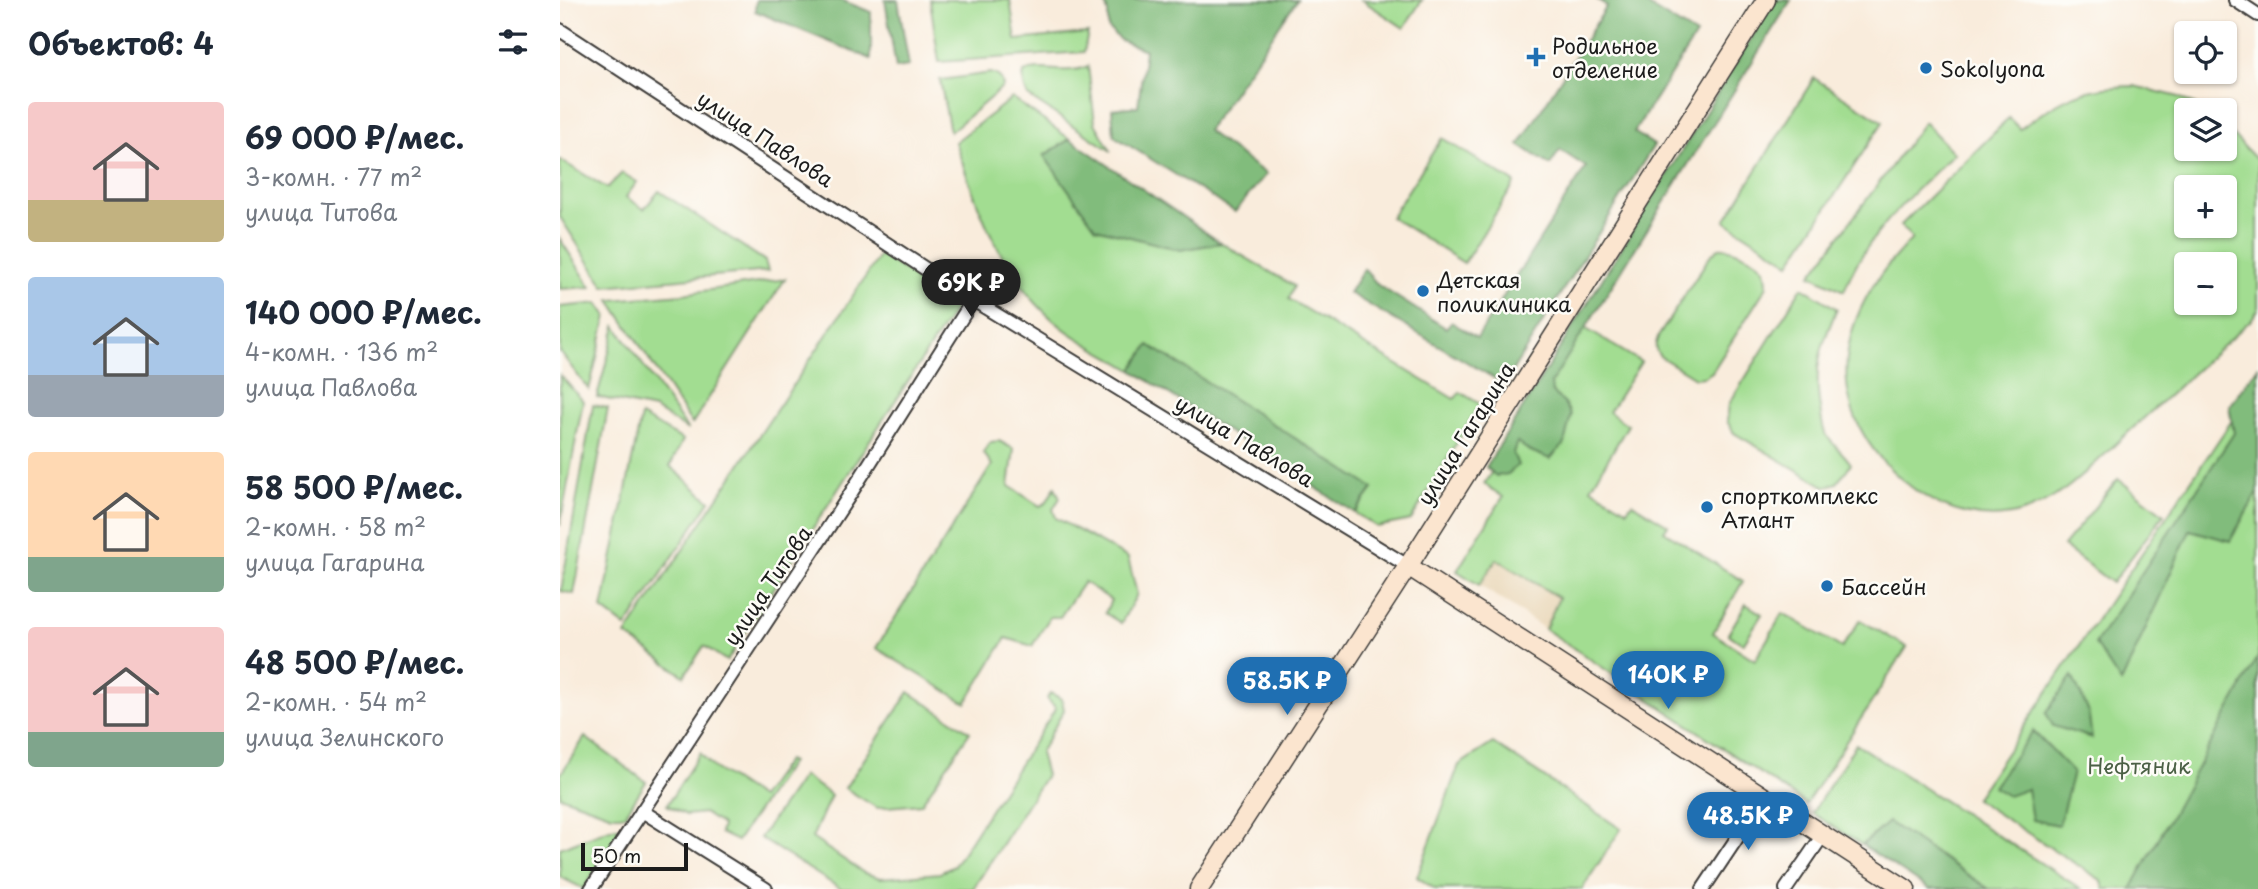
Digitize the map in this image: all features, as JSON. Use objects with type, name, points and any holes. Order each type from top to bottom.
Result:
[{"type":"main road","name":"улица Гагарина","points":[[1199,889],[1408,566],[1766,0]]},
{"type":"main road","name":"улица Павлова","points":[[1408,566],[1906,889]]},
{"type":"street","points":[[2235,0],[2258,15]]},
{"type":"street","name":"улица Павлова","points":[[560,30],[973,300],[1408,566]]},
{"type":"street","name":"улица Титова","points":[[591,889],[849,496],[973,300]]},
{"type":"street","points":[[1703,889],[1765,796]]},
{"type":"street","points":[[642,811],[766,889]]},
{"type":"street","points":[[1786,889],[1823,835]]},
{"type":"shaded area","points":[[1497,559],[1559,598],[1545,629],[1479,585]]},
{"type":"green space","points":[[756,0],[841,0],[871,12],[871,59],[755,11]]},
{"type":"green space","points":[[885,0],[898,0],[909,66],[896,68]]},
{"type":"green space","points":[[930,0],[1010,0],[1016,40],[1088,33],[1084,52],[939,62]]},
{"type":"green space","points":[[1104,0],[1297,0],[1207,131],[1266,174],[1235,212],[1114,136],[1112,109],[1138,106],[1145,50],[1120,40],[1108,28],[1108,13]]},
{"type":"green space","points":[[1362,0],[1422,0],[1404,28]]},
{"type":"green space","points":[[1598,0],[1639,0],[1696,35],[1634,132],[1654,145],[1504,384],[1349,293],[1364,269],[1378,285],[1446,328],[1451,322],[1477,338],[1586,167],[1560,150],[1550,165],[1519,145],[1607,6]]},
{"type":"green space","points":[[1775,0],[1791,0],[1551,383],[1552,392],[1564,403],[1571,415],[1564,444],[1550,459],[1517,442],[1513,453],[1518,465],[1508,474],[1496,476],[1486,467]]},
{"type":"green space","points":[[1088,66],[1095,123],[1111,151],[1028,96],[1024,87],[1024,72],[1039,69],[1072,70]]},
{"type":"green space","points":[[991,73],[1000,77],[1003,87],[950,132],[940,80]]},
{"type":"green space","points":[[1814,78],[1883,122],[1790,263],[1725,221]]},
{"type":"green space","points":[[2134,86],[2181,98],[2174,98],[2174,161],[2237,161],[2237,139],[2258,161],[2258,310],[2251,320],[2094,465],[2051,499],[2006,516],[1980,516],[1954,510],[1918,492],[1886,464],[1863,434],[1850,402],[1846,369],[1851,335],[1864,302],[1884,270],[1912,239],[1901,225],[2009,118],[2020,129],[2048,109],[2073,96],[2100,89]]},
{"type":"green space","points":[[1012,98],[1070,139],[1044,155],[1180,250],[1221,243],[1294,286],[1289,299],[1454,399],[1460,392],[1480,404],[1411,520],[1377,527],[1355,513],[1373,489],[1149,345],[1132,370],[1071,334],[1042,310],[1024,289],[996,244],[955,142]]},
{"type":"green space","points":[[1924,122],[1954,153],[1877,234],[1853,271],[1844,291],[1811,275]]},
{"type":"green space","points":[[1442,138],[1515,183],[1464,263],[1391,217]]},
{"type":"green space","points":[[1070,139],[1221,243],[1180,250],[1096,228],[1044,156]]},
{"type":"green space","points":[[560,160],[607,188],[622,173],[637,182],[626,197],[644,209],[659,191],[765,261],[768,271],[604,286],[560,217]]},
{"type":"green space","points":[[560,239],[591,287],[560,289]]},
{"type":"green space","points":[[1719,248],[1737,251],[1761,265],[1767,277],[1767,286],[1712,372],[1695,378],[1661,357],[1656,350],[1656,343],[1710,256]]},
{"type":"green space","points":[[880,255],[957,304],[956,307],[727,661],[704,646],[684,676],[626,635]]},
{"type":"green space","points":[[785,279],[692,424],[610,300],[682,294]]},
{"type":"green space","points":[[1802,287],[1837,309],[1819,360],[1819,399],[1825,433],[1851,464],[1837,483],[1826,487],[1734,433],[1727,421],[1729,404]]},
{"type":"green space","points":[[598,303],[607,316],[589,390],[560,352],[560,307]]},
{"type":"green space","points":[[616,326],[688,430],[654,409],[597,397]]},
{"type":"green space","points":[[1583,327],[1641,362],[1609,412],[1628,425],[1591,488],[1627,510],[1632,503],[1668,525],[1664,531],[1743,581],[1713,633],[1755,660],[1783,613],[1842,648],[1860,620],[1907,647],[1806,804],[1545,629],[1559,598],[1497,559],[1479,585],[1457,571],[1503,497],[1484,484]]},
{"type":"green space","points":[[1149,345],[1373,488],[1355,513],[1132,370]]},
{"type":"green space","points":[[2258,367],[2258,492],[2230,541],[2190,530],[2121,683],[2095,644],[2234,433],[2229,406]]},
{"type":"green space","points":[[560,375],[583,401],[560,526]]},
{"type":"green space","name":"Нефтяник","points":[[2258,382],[2258,889],[2104,889],[2102,881],[1975,799]]},
{"type":"green space","points":[[593,405],[608,408],[574,594],[561,591]]},
{"type":"green space","points":[[641,416],[683,440],[670,466],[710,501],[626,627],[602,609]]},
{"type":"green space","points":[[999,441],[1014,449],[1009,486],[1040,506],[1046,503],[1055,487],[1060,498],[1053,509],[1056,518],[1128,558],[1137,594],[1121,623],[1105,613],[1111,600],[1084,582],[1060,617],[1050,617],[1032,646],[1006,638],[966,703],[876,648],[992,465],[983,452],[991,442]]},
{"type":"green space","points":[[2118,479],[2164,514],[2112,583],[2063,546]]},
{"type":"green space","points":[[1746,604],[1762,614],[1743,644],[1728,634]]},
{"type":"green space","points":[[2258,657],[2258,889],[2131,889]]},
{"type":"green space","points":[[2072,676],[2088,710],[2092,738],[2053,726],[2046,713]]},
{"type":"green space","points":[[909,692],[970,732],[921,804],[877,808],[845,788]]},
{"type":"green space","points":[[1050,693],[1062,699],[1064,710],[1040,753],[1046,775],[973,889],[841,889],[760,838],[803,776],[831,795],[812,838],[864,873],[881,878],[940,873],[954,866],[1056,708],[1047,699]]},
{"type":"green space","points":[[2033,731],[2073,772],[2059,825],[2032,820],[2027,789],[2008,796],[1993,787]]},
{"type":"green space","points":[[585,737],[646,782],[625,815],[612,815],[560,796],[560,775]]},
{"type":"green space","points":[[1493,743],[1621,829],[1582,889],[1435,889],[1417,877],[1459,765]]},
{"type":"green space","points":[[1856,744],[2081,889],[1989,889],[1888,822],[1862,845],[1812,813]]},
{"type":"green space","points":[[700,753],[713,767],[760,798],[787,760],[791,762],[737,841],[720,833],[722,825],[704,813],[686,815],[667,805]]},
{"type":"green space","points":[[1888,822],[1989,889],[1929,889],[1862,845]]},
{"type":"green space","points":[[615,827],[620,829],[584,889],[560,877],[560,848]]},
{"type":"place","name":"Родильное отделение","points":[[1536,57]]},
{"type":"place","name":"Sokolyona","points":[[1926,68]]},
{"type":"place","name":"Детская поликлиника","points":[[1423,291]]},
{"type":"place","name":"спорткомплекс Атлант","points":[[1707,507]]},
{"type":"place","name":"Бассейн","points":[[1827,586]]}]
